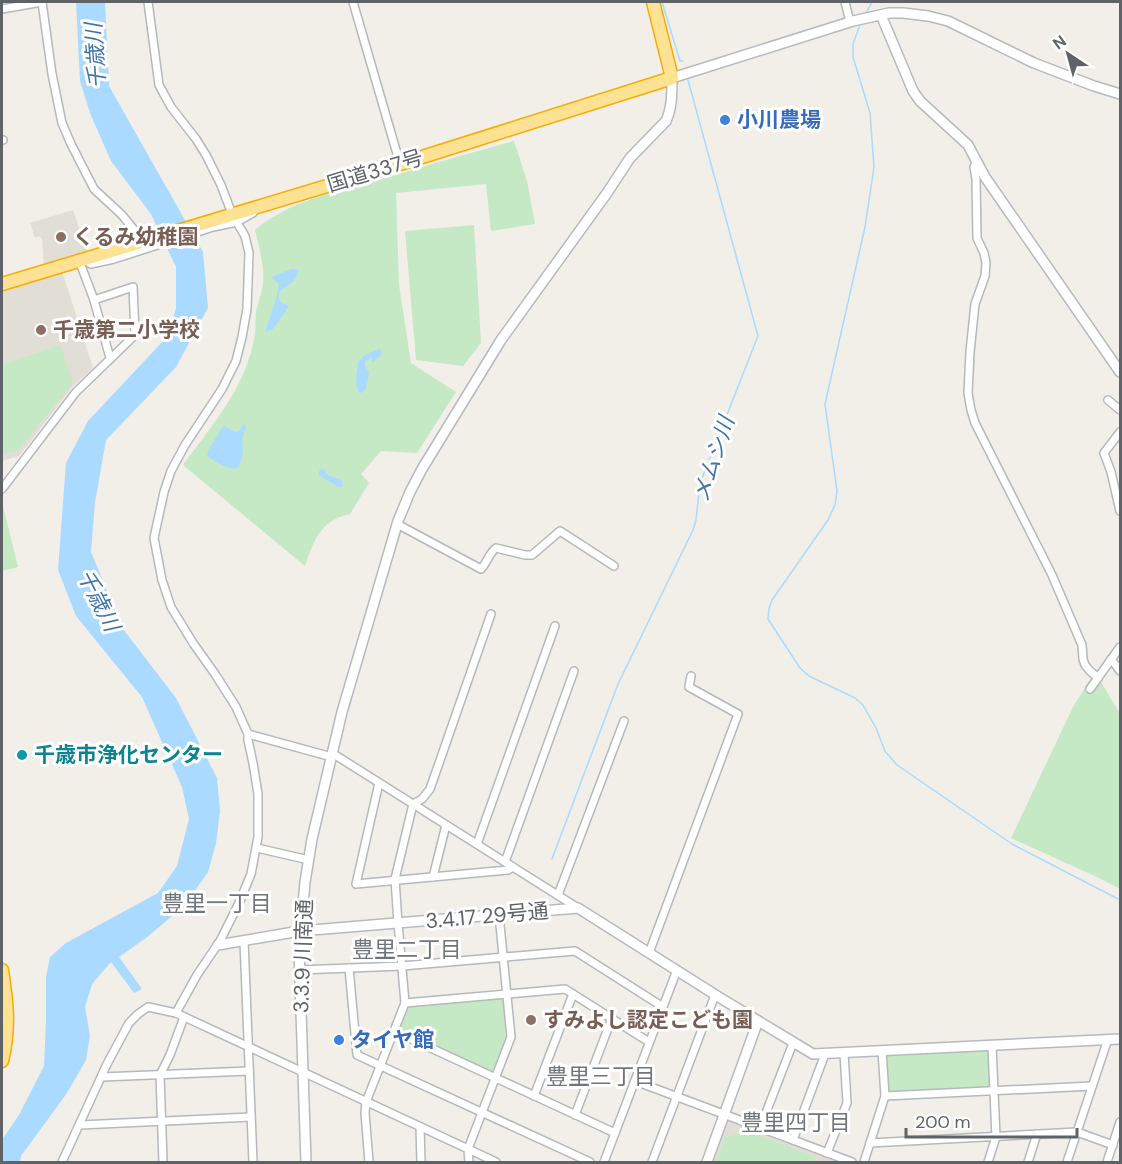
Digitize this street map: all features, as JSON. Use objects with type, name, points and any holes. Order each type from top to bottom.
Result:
[{"type":"highway","points":[[653,2],[672,78]]},
{"type":"highway","name":"国道337号","points":[[2,284],[136,244],[234,218],[274,201],[400,164],[672,78]]},
{"type":"highway","points":[[2,978],[7,999],[2,1061]]},
{"type":"street","points":[[2,9],[42,2],[52,74],[66,134],[94,189],[122,215],[136,244]]},
{"type":"street","points":[[148,2],[159,85],[171,107],[206,155],[221,184],[234,218],[245,236],[249,253],[247,309],[236,361],[222,389],[171,471],[154,538],[162,580],[171,607],[236,707],[248,734],[258,794],[257,848],[251,874],[218,945],[197,975],[176,1013]]},
{"type":"street","points":[[353,2],[400,164]]},
{"type":"street","points":[[845,2],[852,21]]},
{"type":"street","points":[[672,78],[852,21],[889,13],[916,14],[948,21],[1034,63],[1120,94]]},
{"type":"street","points":[[879,15],[913,92],[968,145],[985,177],[1120,372]]},
{"type":"street","name":"3.3.9 川南通","points":[[306,1162],[299,951],[309,860],[342,712],[397,524],[422,469],[501,340],[630,158],[666,121],[671,103],[672,78]]},
{"type":"street","points":[[976,160],[974,167],[977,238],[986,263],[985,276],[975,304],[971,343],[968,393],[971,410],[975,423],[1052,575],[1082,645],[1081,652],[1085,665],[1098,678]]},
{"type":"street","points":[[82,260],[110,358]]},
{"type":"street","points":[[2,489],[64,405],[135,334],[133,287],[94,300]]},
{"type":"street","points":[[1108,400],[1120,410]]},
{"type":"street","points":[[1120,432],[1104,453],[1120,511]]},
{"type":"street","points":[[1111,472],[1120,470]]},
{"type":"street","points":[[397,524],[481,569],[486,564],[492,550],[496,548],[532,555],[560,531],[614,566]]},
{"type":"street","points":[[412,804],[422,799],[430,789],[491,614]]},
{"type":"street","points":[[477,844],[555,626]]},
{"type":"street","points":[[1090,689],[1120,647]]},
{"type":"street","points":[[1111,659],[1120,671]]},
{"type":"street","points":[[505,862],[574,671]]},
{"type":"street","points":[[649,953],[738,714],[689,687],[691,676]]},
{"type":"street","points":[[558,896],[624,721]]},
{"type":"street","points":[[248,734],[332,755],[813,1054],[1120,1039]]},
{"type":"street","points":[[379,783],[356,884],[508,870],[513,867]]},
{"type":"street","points":[[369,1162],[366,1102],[405,1003],[396,881],[412,804]]},
{"type":"street","points":[[433,877],[446,825]]},
{"type":"street","points":[[257,848],[309,860]]},
{"type":"street","name":"3.4.17 29号通","points":[[218,945],[300,931],[578,908]]},
{"type":"street","points":[[469,1162],[468,1149],[511,1037],[499,915]]},
{"type":"street","points":[[244,941],[253,1162]]},
{"type":"street","points":[[299,970],[402,966],[575,951],[663,1007]]},
{"type":"street","points":[[349,968],[357,1055],[590,1162]]},
{"type":"street","points":[[604,1162],[677,970]]},
{"type":"street","points":[[405,1003],[566,989],[649,1042]]},
{"type":"street","points":[[534,1096],[573,994]]},
{"type":"street","points":[[652,1162],[715,995]]},
{"type":"street","points":[[62,1162],[129,1023],[148,1006],[176,1013],[496,1162]]},
{"type":"street","points":[[163,1162],[160,1075],[184,1017]]},
{"type":"street","points":[[575,1115],[612,1018]]},
{"type":"street","points":[[707,1162],[758,1021]]},
{"type":"street","points":[[394,1031],[615,1133]]},
{"type":"street","points":[[1066,1162],[1108,1040]]},
{"type":"street","points":[[760,1128],[793,1043]]},
{"type":"street","points":[[988,1162],[996,1137],[992,1046]]},
{"type":"street","points":[[864,1162],[885,1096],[882,1051]]},
{"type":"street","points":[[827,1153],[847,1103],[844,1053]]},
{"type":"street","points":[[793,1140],[825,1054]]},
{"type":"street","points":[[102,1077],[249,1071]]},
{"type":"street","points":[[635,1081],[852,1162]]},
{"type":"street","points":[[885,1096],[1092,1086]]},
{"type":"street","points":[[80,1125],[251,1117]]},
{"type":"street","points":[[1107,1162],[1120,1122]]},
{"type":"street","points":[[420,1127],[421,1162]]},
{"type":"street","points":[[870,1143],[1077,1132],[1113,1145]]},
{"type":"street","points":[[1028,1162],[1037,1134]]},
{"type":"shaded area","name":"くるみ幼稚園","points":[[73,210],[87,251],[44,265],[42,239],[39,236],[35,238],[30,223]]},
{"type":"shaded area","name":"千歳第二小学校","points":[[62,271],[93,368],[73,386],[19,456],[2,461],[2,291]]},
{"type":"shaded area","points":[[726,1118],[842,1162],[713,1162]]},
{"type":"green space","points":[[514,141],[527,181],[535,224],[491,231],[486,184],[396,193],[399,285],[411,363],[456,392],[417,453],[381,451],[361,474],[369,483],[350,514],[325,526],[315,540],[305,566],[183,465],[227,404],[245,371],[251,353],[263,278],[255,230],[284,211],[332,192]]},
{"type":"green space","points":[[474,225],[481,343],[463,366],[416,360],[405,231]]},
{"type":"green space","points":[[60,345],[73,383],[18,450],[2,454],[2,365]]},
{"type":"green space","points":[[2,502],[18,567],[2,571]]},
{"type":"green space","points":[[1092,676],[1101,682],[1120,714],[1120,889],[1011,838],[1073,707]]},
{"type":"green space","points":[[503,997],[506,1039],[493,1071],[398,1029],[407,1007]]},
{"type":"green space","points":[[988,1049],[990,1087],[888,1093],[885,1055]]},
{"type":"green space","points":[[747,1131],[816,1157],[815,1162],[716,1162],[724,1138]]},
{"type":"water","name":"千歳川","points":[[76,2],[105,2],[109,86],[203,252],[208,308],[176,367],[106,440],[95,502],[91,552],[123,629],[176,698],[217,778],[220,811],[216,843],[208,872],[184,906],[119,957],[142,989],[134,993],[111,962],[92,984],[85,1007],[90,1036],[86,1060],[67,1093],[21,1156],[20,1162],[2,1162],[2,1140],[19,1115],[44,1066],[46,977],[50,957],[66,943],[158,893],[177,866],[189,819],[182,787],[142,697],[76,616],[58,570],[66,463],[88,421],[166,338],[176,309],[176,267],[151,214],[111,161],[90,113],[80,81]]},
{"type":"water","points":[[292,269],[299,270],[298,274],[280,291],[278,299],[289,306],[273,329],[265,332],[279,284],[271,277]]},
{"type":"water","points":[[379,349],[382,354],[374,362],[372,362],[372,357],[365,361],[369,372],[366,389],[360,393],[356,382],[358,362],[365,355]]},
{"type":"water","points":[[244,424],[246,427],[239,467],[227,467],[209,458],[207,454],[210,447],[224,426],[238,432]]},
{"type":"water","points":[[321,469],[328,475],[341,480],[343,485],[338,487],[319,475]]},
{"type":"waterway","name":"メムシ川","points":[[662,2],[680,61],[683,61]]},
{"type":"waterway","points":[[865,15],[872,2]]},
{"type":"waterway","points":[[861,22],[853,44],[853,57],[870,113],[874,167],[865,227],[825,404],[837,491],[835,505],[828,520],[772,600],[768,619],[800,668],[809,676],[855,698],[863,705],[876,728],[885,751],[897,765],[1012,844],[1120,900]]},
{"type":"waterway","name":"メムシ川","points":[[552,859],[618,684],[693,530],[700,483],[758,336],[688,80]]},
{"type":"place","name":"小川農場","points":[[725,120]]},
{"type":"place","name":"くるみ幼稚園","points":[[61,237]]},
{"type":"place","name":"千歳第二小学校","points":[[41,330]]},
{"type":"place","name":"千歳市浄化センター","points":[[22,755]]},
{"type":"place","name":"すみよし認定こども園","points":[[531,1020]]},
{"type":"place","name":"タイヤ館","points":[[339,1040]]},
{"type":"district","name":"豊里一丁目","points":[[217,903]]},
{"type":"district","name":"豊里二丁目","points":[[407,949]]},
{"type":"district","name":"豊里三丁目","points":[[601,1076]]},
{"type":"district","name":"豊里四丁目","points":[[796,1122]]}]
